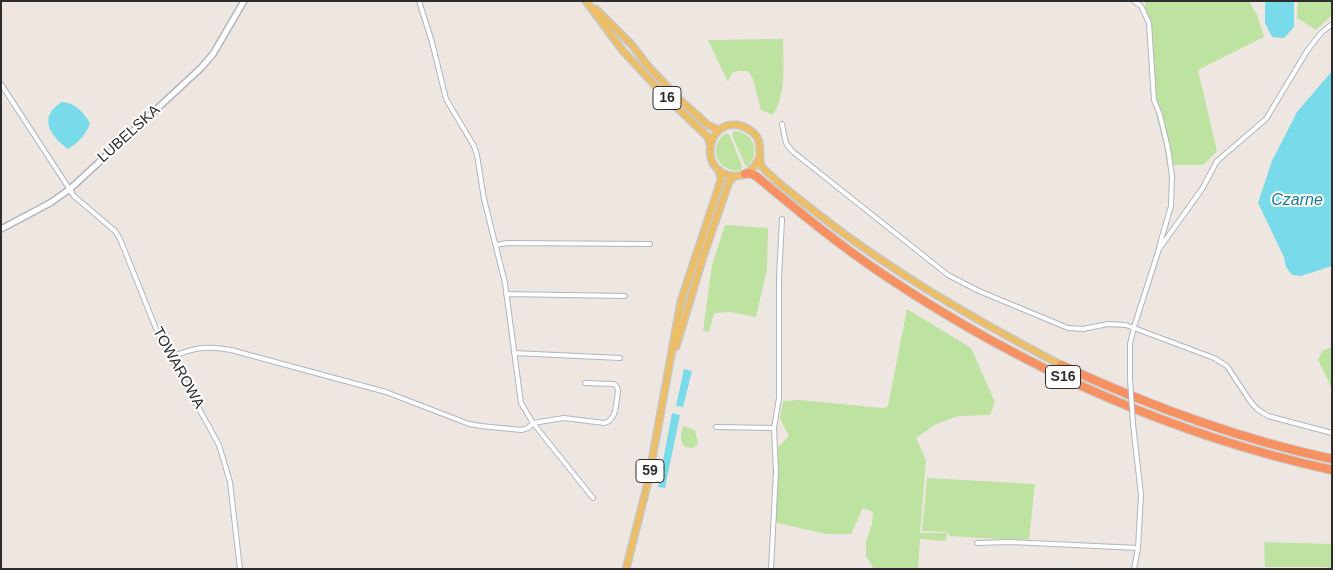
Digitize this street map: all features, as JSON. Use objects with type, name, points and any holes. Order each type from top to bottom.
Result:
[{"type":"highway","name":"S16","points":[[745,174],[756,176],[814,224],[883,275],[1012,352],[1109,398],[1168,420],[1263,452],[1332,470]]},
{"type":"highway","name":"S16","points":[[1061,365],[1118,390],[1223,429],[1332,459]]},
{"type":"main road","name":"16","points":[[587,1],[631,44],[648,66],[678,98],[708,125],[719,130]]},
{"type":"main road","name":"16","points":[[587,1],[623,50],[672,103],[708,137],[711,158],[718,170]]},
{"type":"main road","points":[[710,144],[719,130],[734,125],[747,128],[753,132],[760,144],[760,158],[752,169],[745,174],[735,176],[718,170]]},
{"type":"main road","name":"S16","points":[[760,158],[760,164],[764,170],[830,224],[866,249],[973,318],[1061,365]]},
{"type":"main road","name":"59","points":[[626,569],[646,490],[680,301],[720,180],[718,170]]},
{"type":"main road","name":"59","points":[[668,372],[711,234],[729,182],[735,176]]},
{"type":"street","name":"LUBELSKA","points":[[1,229],[50,204],[70,188],[201,68],[213,54],[244,1]]},
{"type":"street","points":[[419,1],[432,42],[446,99],[474,146],[506,294],[521,404],[533,423],[593,498]]},
{"type":"street","points":[[1134,1],[1141,6],[1149,23],[1154,100],[1168,148],[1172,176],[1171,206],[1130,344],[1133,424],[1141,495],[1138,548],[1134,569]]},
{"type":"street","points":[[1159,249],[1202,188],[1217,161],[1266,120],[1307,51],[1321,33],[1332,24]]},
{"type":"street","name":"TOWAROWA","points":[[1,84],[74,196],[115,231],[120,238],[148,310],[170,357],[206,420],[225,462],[230,482],[240,569]]},
{"type":"street","points":[[782,124],[786,143],[792,151],[948,275],[979,291],[1068,328],[1083,329],[1108,324],[1134,327],[1214,358],[1227,366],[1250,401],[1257,409],[1268,416],[1332,433]]},
{"type":"street","points":[[771,569],[776,472],[774,428],[779,398],[779,278],[782,220]]},
{"type":"street","points":[[496,245],[507,243],[650,244]]},
{"type":"street","points":[[506,294],[625,296]]},
{"type":"street","points":[[170,357],[193,349],[212,347],[266,359],[386,392],[469,424],[503,429],[521,430],[528,428],[533,423],[564,418],[604,423],[610,422],[613,418],[618,391],[617,386],[614,384],[585,383]]},
{"type":"street","points":[[514,353],[620,358]]},
{"type":"street","points":[[716,427],[774,428]]},
{"type":"street","points":[[976,543],[1010,542],[1138,548]]},
{"type":"green space","points":[[1145,1],[1249,1],[1257,15],[1264,37],[1198,70],[1217,151],[1203,165],[1167,165],[1151,94]]},
{"type":"green space","points":[[1298,1],[1332,1],[1332,15],[1316,30],[1297,18]]},
{"type":"green space","points":[[783,39],[784,68],[782,88],[773,115],[761,110],[753,79],[748,71],[732,73],[728,82],[708,40]]},
{"type":"green space","points":[[734,131],[746,135],[753,143],[754,154],[748,166],[745,165],[732,135]]},
{"type":"green space","points":[[726,133],[729,134],[742,166],[741,170],[726,168],[717,158],[717,145]]},
{"type":"green space","points":[[725,225],[768,228],[767,269],[756,317],[730,312],[714,313],[709,332],[703,331],[712,265]]},
{"type":"green space","points":[[907,309],[971,348],[995,402],[990,415],[958,416],[936,424],[916,438],[926,460],[920,533],[947,533],[946,541],[920,539],[918,569],[874,569],[866,556],[866,542],[872,524],[873,512],[863,508],[851,534],[826,534],[773,522],[778,447],[789,436],[780,419],[783,401],[799,400],[883,408],[888,406]]},
{"type":"green space","points":[[1332,347],[1332,389],[1318,360],[1322,351]]},
{"type":"green space","points":[[683,426],[695,430],[698,444],[693,448],[685,447],[681,440]]},
{"type":"green space","points":[[927,478],[1035,484],[1029,539],[949,536],[948,532],[922,531]]},
{"type":"green space","points":[[1264,542],[1332,544],[1332,569],[1327,569],[1327,567],[1265,567]]},
{"type":"water","points":[[1265,1],[1294,1],[1294,27],[1284,38],[1272,37],[1265,23]]},
{"type":"water","name":"Czarne","points":[[1332,71],[1332,266],[1301,276],[1292,275],[1286,267],[1284,257],[1258,203],[1272,161],[1297,112]]},
{"type":"water","points":[[61,102],[66,102],[78,108],[90,123],[82,138],[68,149],[56,138],[48,124],[51,112]]},
{"type":"water","points":[[684,369],[692,371],[683,407],[676,406]]},
{"type":"water","points":[[672,413],[680,415],[665,488],[658,487]]}]
